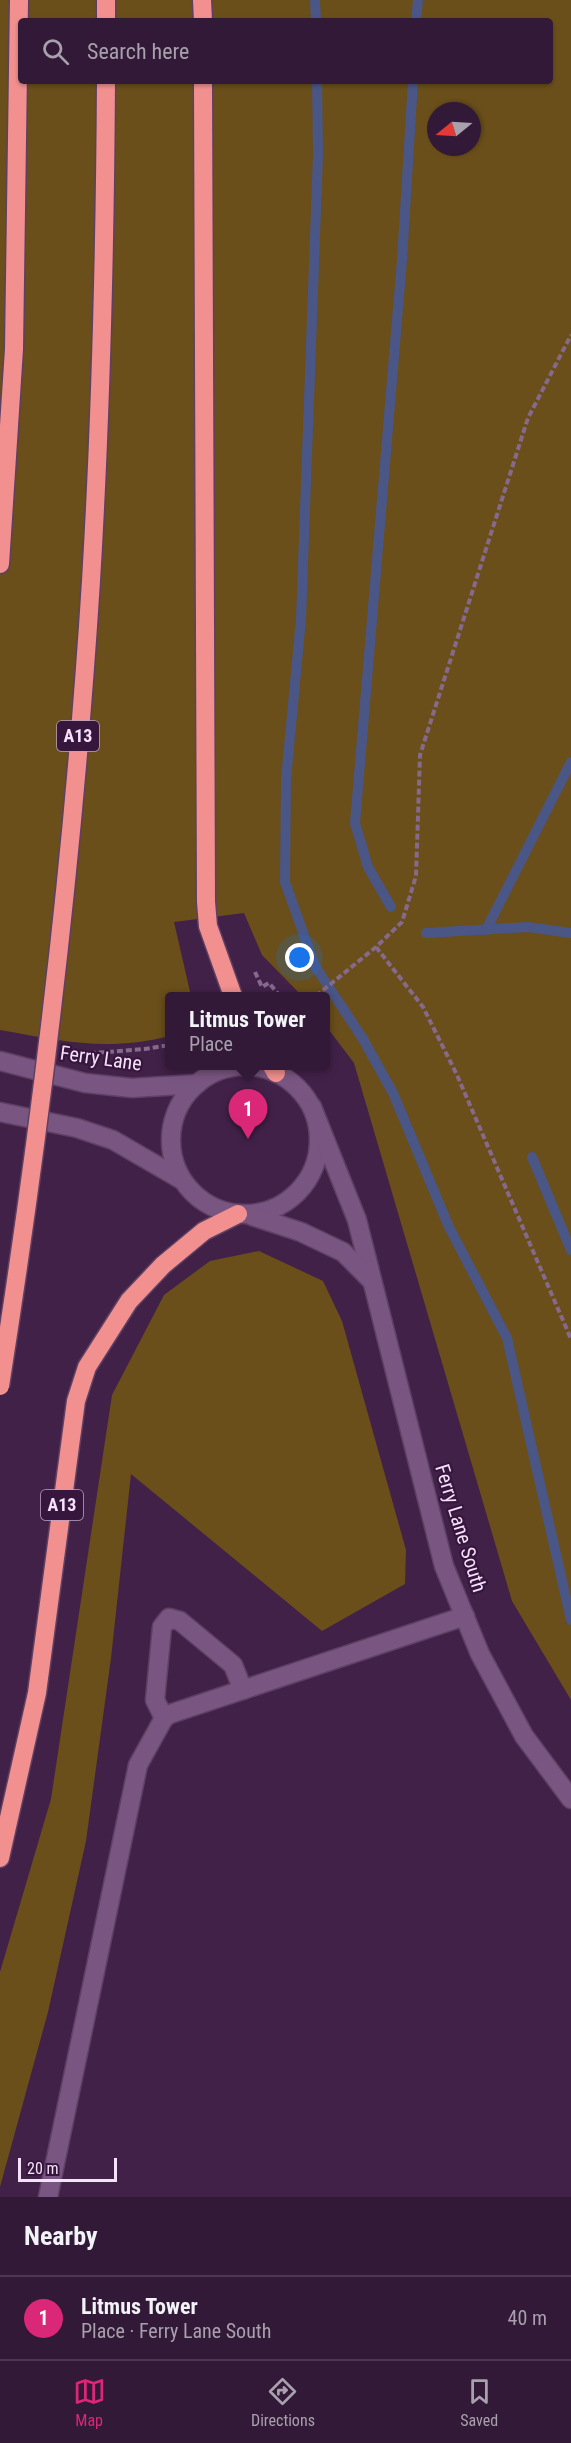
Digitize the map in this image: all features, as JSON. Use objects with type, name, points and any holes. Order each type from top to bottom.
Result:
[{"type":"highway","points":[[19,0],[19,18]]},
{"type":"highway","points":[[106,0],[106,18]]},
{"type":"highway","points":[[202,0],[203,18]]},
{"type":"highway","points":[[0,564],[14,349],[18,70]]},
{"type":"highway","name":"A13","points":[[0,1386],[28,1212],[65,898],[91,581],[105,269],[106,84]]},
{"type":"highway","points":[[203,84],[206,902],[208,926],[232,992]]},
{"type":"highway","name":"A13","points":[[0,1858],[37,1693],[76,1401],[87,1367],[129,1301],[163,1265],[204,1231],[243,1214]]},
{"type":"street","name":"Ferry Lane","points":[[0,1061],[85,1083],[132,1088],[197,1084]]},
{"type":"street","points":[[182,1180],[174,1161],[171,1140],[174,1118],[183,1099],[197,1084],[222,1070]]},
{"type":"street","points":[[243,1214],[272,1210],[293,1197],[310,1178],[318,1155],[320,1130],[312,1107],[297,1087],[275,1070]]},
{"type":"street","name":"Ferry Lane South","points":[[312,1107],[357,1220],[444,1566],[480,1654],[524,1736],[571,1799]]},
{"type":"street","points":[[0,1112],[77,1128],[114,1140],[182,1180],[197,1197],[216,1208],[301,1232],[343,1252],[372,1281]]},
{"type":"street","points":[[48,2197],[138,1765],[164,1718],[170,1714],[465,1616]]},
{"type":"street","points":[[164,1718],[155,1700],[162,1627],[169,1618],[180,1621],[233,1665],[243,1690]]},
{"type":"path","points":[[321,992],[376,947],[402,922],[416,876],[420,755],[528,418],[571,335]]},
{"type":"path","points":[[376,947],[423,1007],[457,1075],[571,1339]]},
{"type":"path","points":[[262,987],[269,983],[277,992]]},
{"type":"path","points":[[72,1052],[82,1054],[165,1046]]},
{"type":"shaded area","points":[[0,0],[571,0],[571,1700],[512,1601],[354,1063],[330,1031],[330,992],[298,992],[262,955],[244,913],[174,922],[190,992],[165,992],[165,1037],[125,1043],[85,1043],[0,1030]]},
{"type":"shaded area","points":[[259,1251],[323,1281],[342,1321],[406,1550],[405,1584],[322,1631],[131,1474],[111,1658],[86,1841],[48,2012],[0,2187],[0,1972],[51,1799],[112,1395],[164,1295],[210,1261]]},
{"type":"waterway","points":[[315,0],[316,18]]},
{"type":"waterway","points":[[416,18],[418,0]]},
{"type":"waterway","points":[[317,84],[318,154],[301,619],[286,779],[285,882],[315,966],[363,1039],[393,1093],[449,1227],[507,1338],[571,1620]]},
{"type":"waterway","points":[[391,907],[368,867],[355,823],[402,260],[413,84]]},
{"type":"waterway","points":[[486,930],[571,762]]},
{"type":"waterway","points":[[426,933],[528,927],[571,933]]},
{"type":"waterway","points":[[532,1157],[571,1250]]},
{"type":"place","name":"Litmus Tower","points":[[248,1139]]}]
